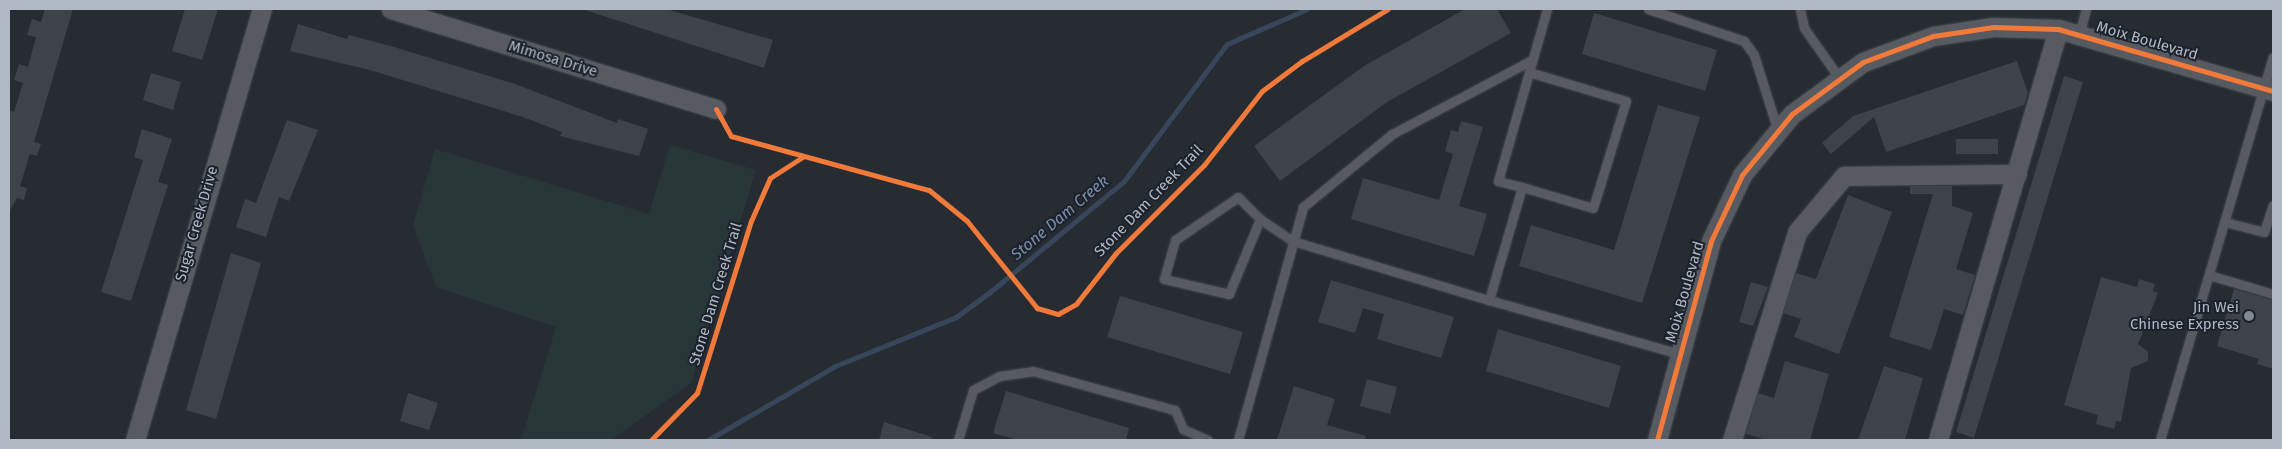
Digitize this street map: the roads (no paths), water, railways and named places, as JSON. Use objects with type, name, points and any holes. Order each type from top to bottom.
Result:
[{"type":"street","name":"Sugar Creek Drive","points":[[136,440],[262,9]]},
{"type":"street","name":"Mimosa Drive","points":[[391,9],[716,109]]},
{"type":"street","name":"Moix Boulevard","points":[[1657,440],[1711,241],[1742,175],[1792,114],[1863,62],[1932,36],[1993,27],[2058,29],[2269,89]]},
{"type":"street","points":[[1938,440],[2058,29]]},
{"type":"street","points":[[1732,440],[1797,232],[1844,176],[2017,174]]},
{"type":"lane","points":[[1529,72],[1626,101],[1593,208],[1498,180],[1547,9]]},
{"type":"lane","points":[[1651,9],[1744,42],[1754,55],[1778,132]]},
{"type":"lane","points":[[1800,9],[1804,28],[1840,79]]},
{"type":"lane","points":[[2079,35],[2086,9]]},
{"type":"lane","points":[[2160,440],[2225,222],[2269,89],[2273,57]]},
{"type":"lane","points":[[1238,440],[1303,207],[1392,134],[1532,60]]},
{"type":"lane","points":[[1489,300],[1522,188]]},
{"type":"lane","points":[[1260,219],[1229,294],[1164,279],[1175,240],[1238,197],[1260,219],[1293,240],[1489,300],[1680,354]]},
{"type":"lane","points":[[2225,222],[2269,233],[2273,205]]},
{"type":"lane","points":[[2209,275],[2273,294]]},
{"type":"lane","points":[[958,440],[973,390],[999,376],[1033,370],[1175,410],[1189,435],[1208,440]]},
{"type":"waterway","name":"Stone Dam Creek","points":[[708,440],[835,366],[956,317],[990,292],[1124,181],[1227,44],[1307,9]]},
{"type":"place","name":"Jin Wei Chinese Express","points":[[2249,316]]}]
